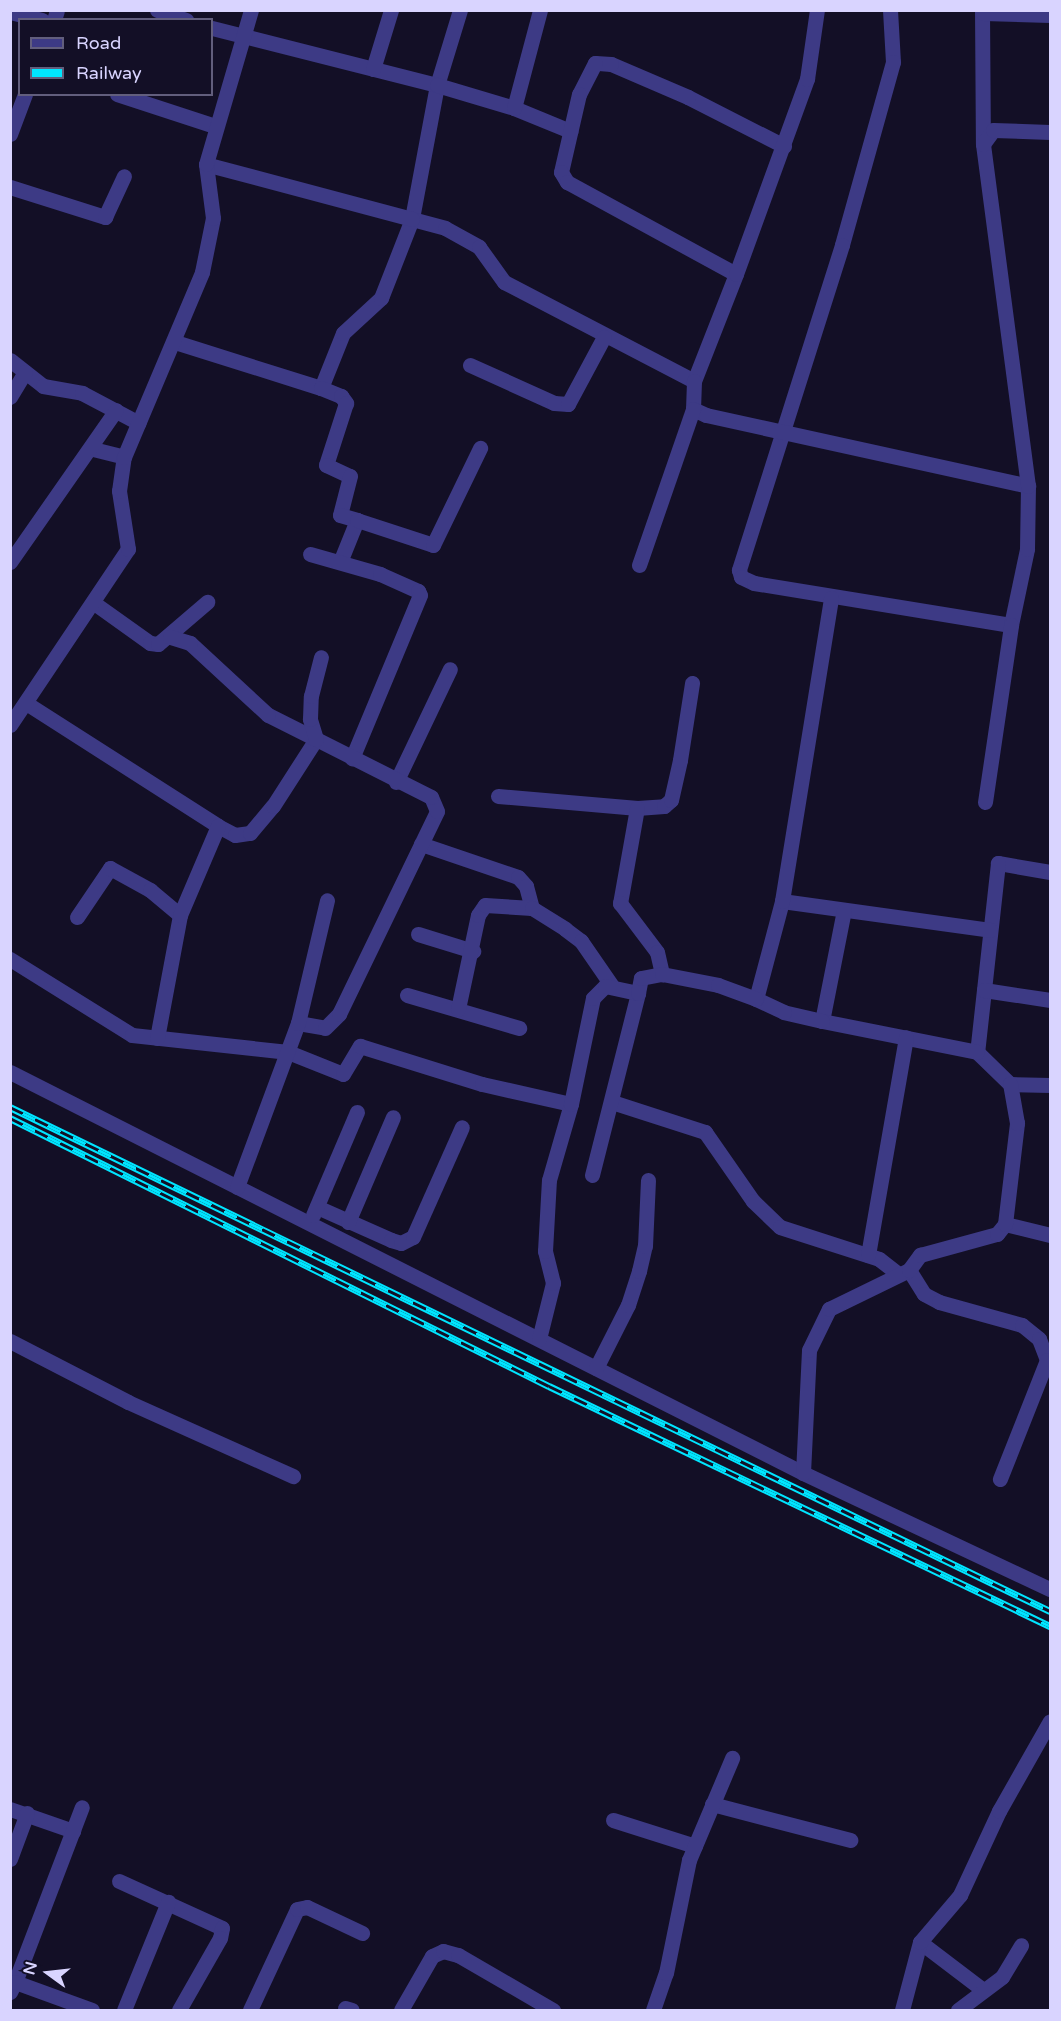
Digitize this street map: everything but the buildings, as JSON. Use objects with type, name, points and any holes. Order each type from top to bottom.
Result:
[{"type":"street","points":[[157,10],[180,18]]},
{"type":"street","points":[[10,724],[26,704],[128,549],[119,491],[124,457],[194,298],[213,218],[206,164],[215,126],[251,10]]},
{"type":"street","points":[[373,69],[391,10]]},
{"type":"street","points":[[321,388],[343,333],[381,298],[412,219],[437,85],[460,10]]},
{"type":"street","points":[[514,108],[540,10]]},
{"type":"street","points":[[639,565],[693,409],[694,381],[784,146],[807,79],[817,10]]},
{"type":"street","points":[[890,10],[893,62],[842,244],[780,431],[739,570],[741,577],[754,583],[831,598],[1011,625]]},
{"type":"street","points":[[10,12],[34,18]]},
{"type":"street","points":[[985,802],[1011,625],[1027,549],[1028,486],[983,144],[983,12],[1050,15]]},
{"type":"street","points":[[213,28],[437,85],[514,108],[570,130]]},
{"type":"street","points":[[736,274],[567,182],[561,172],[570,130],[591,68],[602,62],[688,96],[784,146]]},
{"type":"street","points":[[123,96],[215,126]]},
{"type":"street","points":[[10,134],[19,99]]},
{"type":"street","points":[[983,144],[993,130],[1050,132]]},
{"type":"street","points":[[206,164],[445,228],[479,246],[504,282],[604,337],[694,381]]},
{"type":"street","points":[[10,187],[105,217],[124,176]]},
{"type":"street","points":[[470,365],[554,402],[568,404],[604,337]]},
{"type":"street","points":[[175,342],[321,388],[345,399],[326,465],[350,476],[340,515],[433,545],[480,448]]},
{"type":"street","points":[[10,360],[43,386],[82,393],[139,423]]},
{"type":"street","points":[[10,397],[25,372]]},
{"type":"street","points":[[693,409],[706,415],[1028,486]]},
{"type":"street","points":[[10,562],[93,449],[116,410]]},
{"type":"street","points":[[93,449],[124,457]]},
{"type":"street","points":[[340,562],[357,520]]},
{"type":"street","points":[[310,554],[380,574],[418,591],[420,595],[352,758]]},
{"type":"street","points":[[756,999],[782,901],[831,598]]},
{"type":"street","points":[[170,638],[207,602]]},
{"type":"street","points":[[94,603],[150,643],[170,638],[190,643],[267,715],[396,782],[431,797],[437,804],[437,812],[422,844],[331,1025],[298,1023]]},
{"type":"street","points":[[316,739],[310,719],[311,696],[321,657]]},
{"type":"street","points":[[396,782],[450,669]]},
{"type":"street","points":[[498,796],[658,809],[671,800],[692,683]]},
{"type":"street","points":[[26,704],[218,826],[242,836],[257,826],[316,739]]},
{"type":"street","points":[[637,808],[621,903],[657,952],[662,974]]},
{"type":"street","points":[[157,1038],[180,915],[218,826]]},
{"type":"street","points":[[422,844],[518,877],[526,886],[532,908]]},
{"type":"street","points":[[977,1052],[998,863],[1050,872]]},
{"type":"street","points":[[77,917],[110,868],[150,890],[180,915]]},
{"type":"street","points":[[237,1186],[298,1023],[327,900]]},
{"type":"street","points":[[782,901],[990,930]]},
{"type":"street","points":[[458,1009],[473,951],[478,915],[485,905],[532,908],[581,941],[612,986]]},
{"type":"street","points":[[822,1021],[844,910]]},
{"type":"street","points":[[418,934],[473,951]]},
{"type":"street","points":[[10,959],[132,1035],[288,1052],[343,1074],[348,1070],[356,1046],[363,1046],[482,1084],[571,1104]]},
{"type":"street","points":[[592,1175],[641,978],[662,974],[718,985],[784,1012],[977,1052],[1010,1084],[1017,1123],[1005,1224],[997,1234],[939,1247],[920,1256],[904,1272],[829,1309],[814,1340],[805,1382],[803,1473]]},
{"type":"street","points":[[539,1339],[553,1283],[545,1251],[549,1180],[571,1104],[589,1006],[598,989],[612,986],[638,993]]},
{"type":"street","points":[[984,990],[1050,1000]]},
{"type":"street","points":[[407,995],[519,1028]]},
{"type":"street","points":[[868,1255],[906,1037]]},
{"type":"street","points":[[10,1072],[803,1473],[1050,1589]]},
{"type":"street","points":[[1010,1084],[1050,1085]]},
{"type":"street","points":[[612,1102],[705,1132],[753,1201],[780,1227],[868,1255],[904,1272],[924,1294],[939,1302],[1022,1324],[1039,1339],[1047,1360],[1000,1479]]},
{"type":"street","points":[[309,1223],[357,1112]]},
{"type":"street","points":[[348,1222],[393,1117]]},
{"type":"street","points":[[317,1207],[401,1243],[413,1238],[462,1127]]},
{"type":"street","points":[[596,1368],[628,1305],[639,1271],[645,1246],[648,1180]]},
{"type":"street","points":[[1005,1224],[1050,1235]]},
{"type":"street","points":[[10,1341],[128,1402],[293,1476]]},
{"type":"street","points":[[902,2010],[920,1942],[960,1895],[999,1811],[1050,1721]]},
{"type":"street","points":[[653,2010],[695,1846],[732,1758]]},
{"type":"street","points":[[712,1804],[850,1840]]},
{"type":"street","points":[[82,1808],[13,1987],[92,2010]]},
{"type":"street","points":[[10,1809],[27,1813],[73,1831]]},
{"type":"street","points":[[10,1858],[27,1813]]},
{"type":"street","points":[[613,1820],[695,1846]]},
{"type":"street","points":[[119,1881],[219,1924],[222,1931],[179,2010]]},
{"type":"street","points":[[124,2010],[168,1902]]},
{"type":"street","points":[[250,2010],[297,1909],[307,1907],[362,1933]]},
{"type":"street","points":[[920,1942],[982,1989]]},
{"type":"street","points":[[958,2010],[1010,1967],[1021,1945]]},
{"type":"street","points":[[401,2010],[432,1956],[443,1951],[458,1955],[553,2010]]},
{"type":"railway","points":[[10,1107],[1050,1611]]},
{"type":"railway","points":[[10,1118],[549,1386],[1050,1626]]}]
